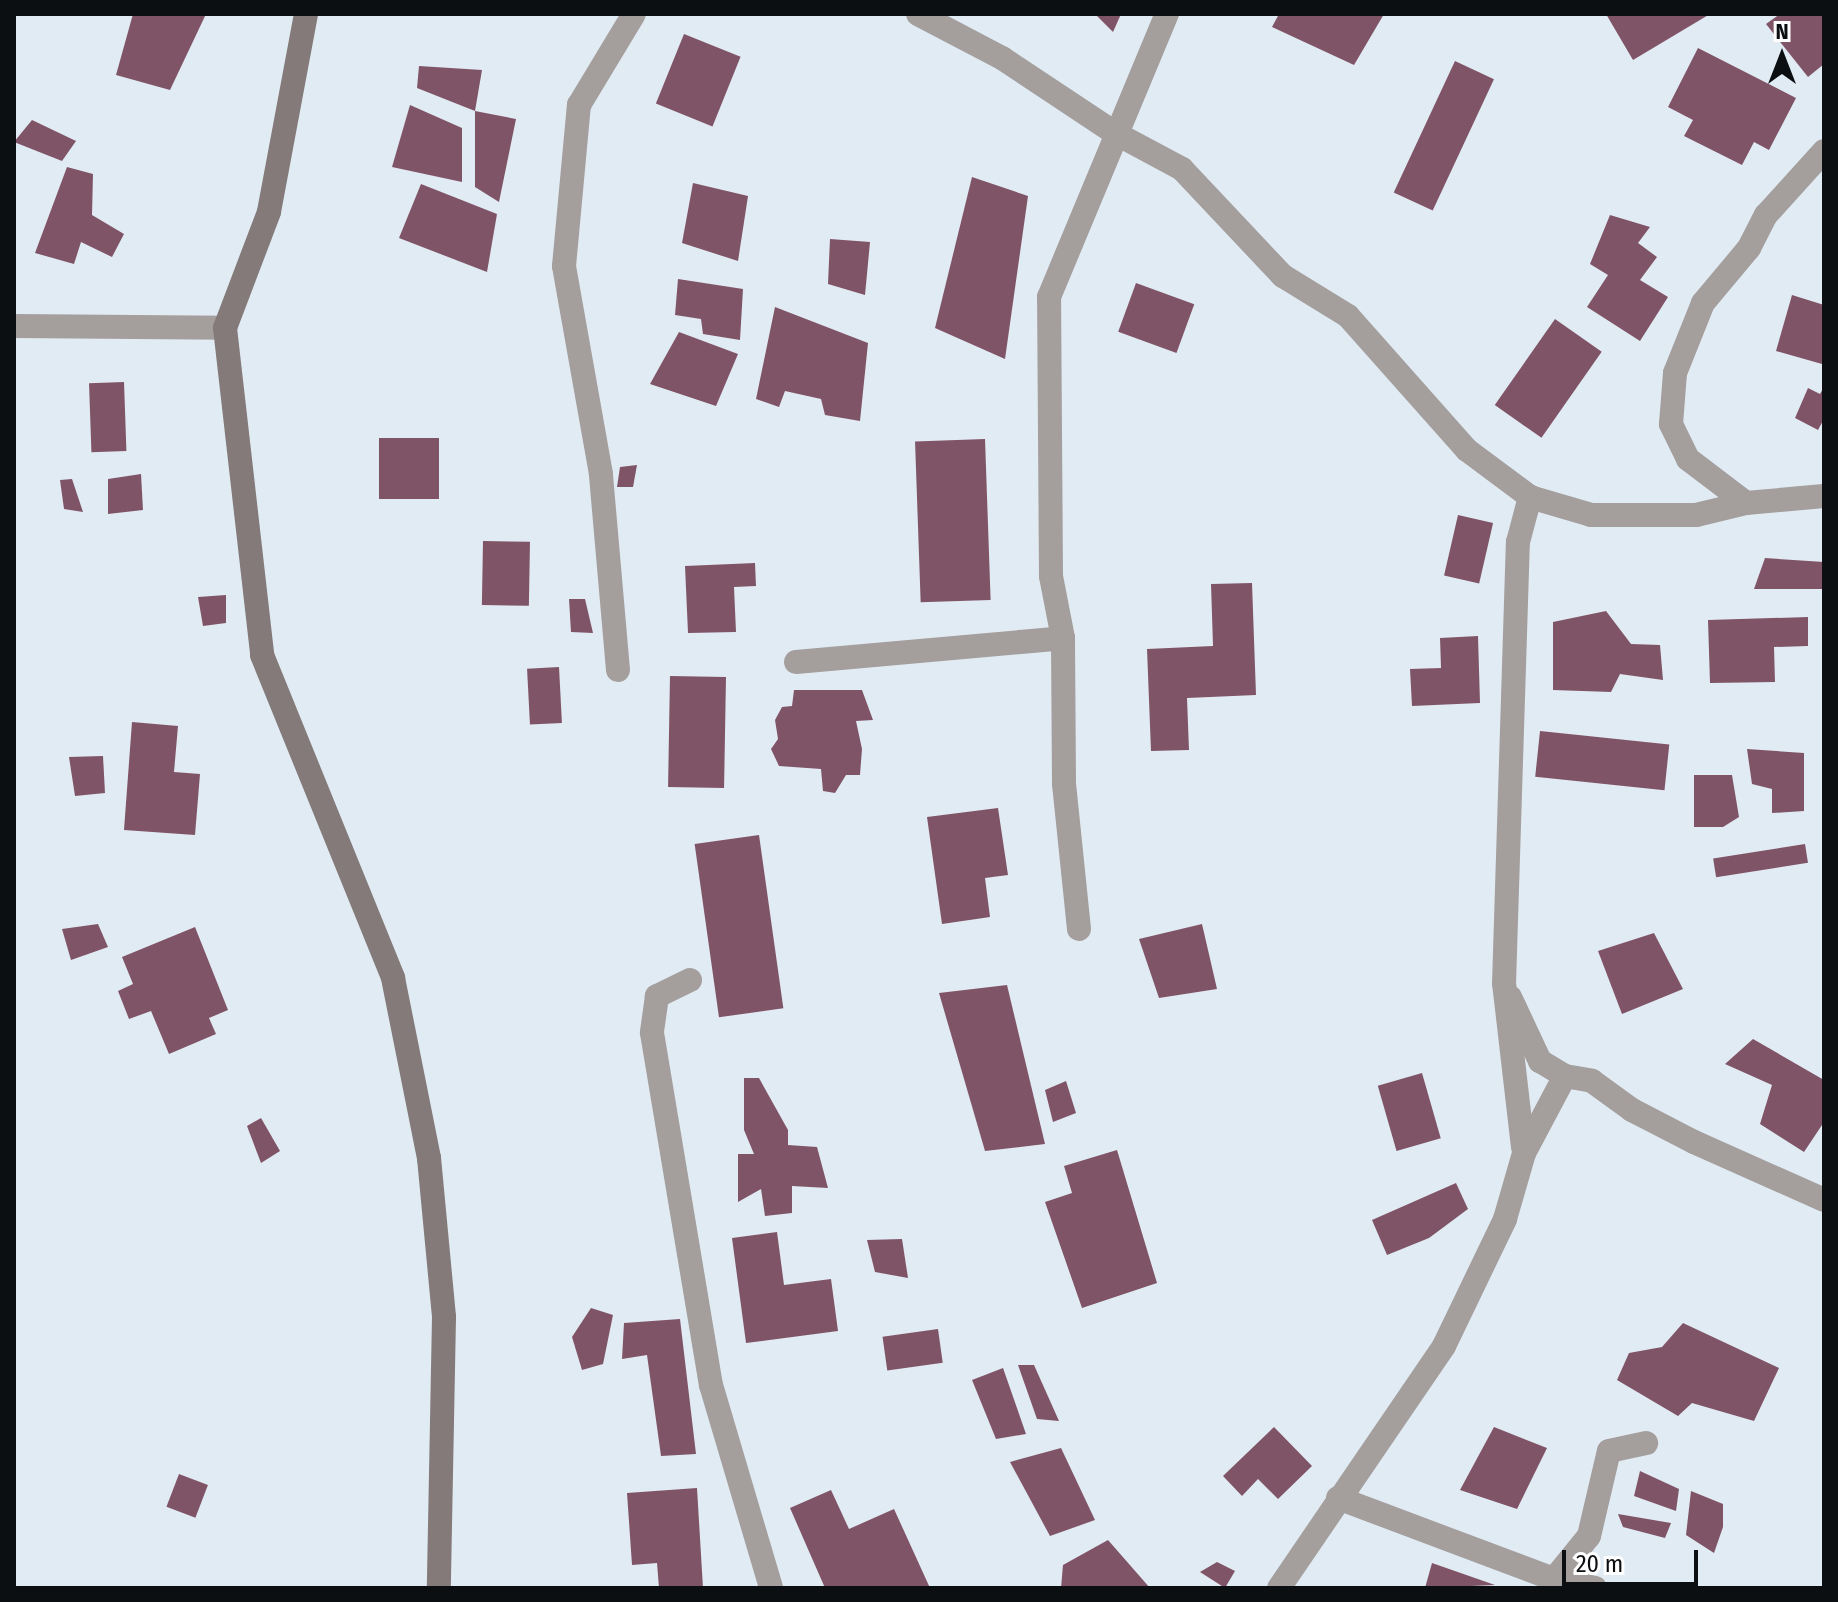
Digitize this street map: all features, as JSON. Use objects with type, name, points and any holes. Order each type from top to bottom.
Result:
[{"type":"street","points":[[306,14],[269,212],[225,328],[262,655],[393,978],[429,1158],[444,1317],[439,1588]]},
{"type":"street","points":[[618,670],[601,474],[564,266],[579,105],[634,14]]},
{"type":"street","points":[[918,14],[1002,58],[1115,133],[1182,169],[1283,276],[1348,316],[1467,450],[1530,497],[1591,515],[1696,515],[1746,503],[1824,496]]},
{"type":"street","points":[[1079,929],[1064,784],[1063,638],[1051,576],[1049,297],[1167,14]]},
{"type":"street","points":[[1746,503],[1688,459],[1671,424],[1675,373],[1703,303],[1749,248],[1766,215],[1824,151]]},
{"type":"street","points":[[14,326],[225,328]]},
{"type":"street","points":[[1524,1153],[1520,1088],[1508,1046],[1504,984],[1518,542],[1530,497]]},
{"type":"street","points":[[796,662],[1063,638]]},
{"type":"street","points":[[690,980],[657,996],[652,1033],[711,1385],[771,1588]]},
{"type":"street","points":[[1504,984],[1540,1061],[1565,1076],[1592,1081],[1632,1110],[1694,1142],[1824,1200]]},
{"type":"street","points":[[1279,1588],[1444,1346],[1505,1219],[1524,1153],[1565,1076]]},
{"type":"street","points":[[1554,1579],[1589,1536],[1609,1451],[1646,1443]]},
{"type":"street","points":[[1338,1498],[1554,1579],[1595,1588]]},
{"type":"building","points":[[133,14],[206,14],[170,90],[116,75]]},
{"type":"building","points":[[1095,14],[1121,14],[1113,32]]},
{"type":"building","points":[[1279,14],[1384,14],[1354,65],[1272,27]]},
{"type":"building","points":[[1606,14],[1710,14],[1633,60]]},
{"type":"building","points":[[1780,14],[1824,14],[1824,64],[1808,77],[1766,24]]},
{"type":"building","points":[[684,34],[741,57],[712,126],[656,104]]},
{"type":"building","points":[[1698,48],[1796,98],[1769,150],[1754,142],[1742,165],[1684,136],[1693,120],[1668,107]]},
{"type":"building","points":[[1455,61],[1494,79],[1433,211],[1394,192]]},
{"type":"building","points":[[419,66],[482,70],[475,111],[417,88]]},
{"type":"building","points":[[410,105],[462,128],[462,182],[392,167]]},
{"type":"building","points":[[475,111],[516,119],[499,202],[475,187]]},
{"type":"building","points":[[32,120],[76,141],[62,161],[14,142]]},
{"type":"building","points":[[67,167],[93,174],[92,215],[124,234],[112,257],[81,242],[74,264],[35,253]]},
{"type":"building","points":[[972,177],[1028,196],[1005,359],[935,328]]},
{"type":"building","points":[[693,183],[748,196],[738,261],[682,243]]},
{"type":"building","points":[[421,184],[497,214],[487,272],[399,238]]},
{"type":"building","points":[[1610,215],[1650,227],[1638,243],[1657,257],[1640,280],[1668,297],[1640,341],[1587,307],[1608,275],[1590,264]]},
{"type":"building","points":[[830,239],[870,242],[865,295],[828,284]]},
{"type":"building","points":[[678,279],[743,289],[740,340],[703,334],[701,319],[675,315]]},
{"type":"building","points":[[1136,283],[1194,304],[1176,353],[1118,332]]},
{"type":"building","points":[[1792,295],[1824,305],[1822,364],[1776,351]]},
{"type":"building","points":[[775,307],[868,343],[860,421],[825,415],[821,399],[785,391],[779,407],[756,399]]},
{"type":"building","points":[[1555,319],[1602,352],[1541,438],[1495,405]]},
{"type":"building","points":[[679,332],[738,354],[716,406],[650,384]]},
{"type":"building","points":[[124,382],[126,451],[91,452],[89,383]]},
{"type":"building","points":[[1824,387],[1824,419],[1818,430],[1795,418],[1808,388],[1820,394]]},
{"type":"building","points":[[379,438],[439,438],[439,499],[379,499]]},
{"type":"building","points":[[985,439],[991,600],[921,602],[915,441]]},
{"type":"building","points":[[637,465],[633,487],[617,487],[620,467]]},
{"type":"building","points":[[141,474],[143,510],[108,514],[108,479]]},
{"type":"building","points":[[72,479],[83,512],[64,509],[60,480]]},
{"type":"building","points":[[1458,515],[1493,523],[1479,584],[1444,575]]},
{"type":"building","points":[[483,541],[530,542],[529,606],[482,605]]},
{"type":"building","points":[[1765,558],[1824,562],[1822,589],[1754,589]]},
{"type":"building","points":[[755,563],[756,586],[734,587],[736,632],[688,633],[685,566]]},
{"type":"building","points":[[1252,583],[1256,695],[1187,698],[1189,750],[1151,751],[1147,649],[1213,646],[1211,584]]},
{"type":"building","points":[[226,595],[226,623],[203,626],[198,597]]},
{"type":"building","points":[[569,599],[585,599],[593,633],[571,632]]},
{"type":"building","points":[[1606,611],[1631,644],[1660,645],[1663,680],[1620,674],[1611,692],[1553,690],[1553,622]]},
{"type":"building","points":[[1808,617],[1808,646],[1774,647],[1775,682],[1710,683],[1708,620]]},
{"type":"building","points":[[1478,636],[1480,703],[1412,706],[1410,669],[1441,668],[1440,638]]},
{"type":"building","points":[[559,667],[562,723],[530,725],[527,669]]},
{"type":"building","points":[[670,676],[726,677],[724,788],[668,787]]},
{"type":"building","points":[[794,690],[862,690],[873,720],[856,721],[862,749],[860,775],[846,775],[835,793],[823,791],[821,769],[779,766],[771,749],[778,739],[775,720],[782,707],[792,706]]},
{"type":"building","points":[[132,722],[178,726],[174,772],[200,774],[195,835],[124,830]]},
{"type":"building","points":[[1540,731],[1669,745],[1664,790],[1535,777]]},
{"type":"building","points":[[1747,749],[1804,753],[1804,811],[1772,813],[1772,789],[1752,784]]},
{"type":"building","points":[[103,756],[105,793],[75,796],[69,757]]},
{"type":"building","points":[[1694,775],[1732,775],[1739,817],[1723,827],[1694,827]]},
{"type":"building","points":[[998,808],[1008,875],[985,878],[990,917],[942,924],[927,817]]},
{"type":"building","points":[[759,835],[783,1008],[719,1017],[695,844]]},
{"type":"building","points":[[1805,844],[1808,863],[1716,877],[1713,859]]},
{"type":"building","points":[[98,924],[108,947],[71,960],[62,929]]},
{"type":"building","points":[[1202,924],[1217,989],[1159,998],[1139,939]]},
{"type":"building","points":[[195,927],[228,1010],[209,1018],[216,1034],[169,1054],[151,1011],[129,1019],[118,991],[133,984],[122,957]]},
{"type":"building","points":[[1654,933],[1683,989],[1622,1014],[1598,951]]},
{"type":"building","points":[[1007,985],[1045,1144],[985,1151],[939,993]]},
{"type":"building","points":[[1753,1039],[1824,1080],[1824,1122],[1804,1152],[1760,1124],[1772,1085],[1725,1064]]},
{"type":"building","points":[[1422,1073],[1441,1138],[1397,1151],[1378,1086]]},
{"type":"building","points":[[744,1078],[759,1078],[788,1130],[788,1145],[817,1147],[828,1188],[792,1186],[792,1213],[765,1216],[761,1189],[738,1202],[738,1154],[754,1154],[744,1130]]},
{"type":"building","points":[[1066,1081],[1076,1113],[1053,1122],[1045,1090]]},
{"type":"building","points":[[261,1118],[280,1151],[261,1163],[247,1126]]},
{"type":"building","points":[[1117,1150],[1157,1283],[1082,1308],[1045,1202],[1072,1193],[1064,1166]]},
{"type":"building","points":[[1456,1183],[1468,1209],[1429,1238],[1387,1255],[1372,1220]]},
{"type":"building","points":[[777,1232],[784,1285],[831,1279],[838,1331],[746,1343],[732,1238]]},
{"type":"building","points":[[902,1239],[908,1278],[875,1272],[867,1240]]},
{"type":"building","points":[[591,1308],[613,1315],[603,1364],[582,1370],[572,1337]]},
{"type":"building","points":[[680,1319],[696,1454],[661,1456],[647,1355],[622,1359],[624,1323]]},
{"type":"building","points":[[1683,1323],[1779,1368],[1754,1421],[1692,1403],[1678,1416],[1617,1380],[1629,1353],[1662,1347]]},
{"type":"building","points":[[938,1329],[943,1363],[887,1370],[883,1337]]},
{"type":"building","points":[[1018,1365],[1034,1365],[1059,1421],[1037,1419]]},
{"type":"building","points":[[1003,1368],[1026,1434],[996,1439],[972,1380]]},
{"type":"building","points":[[1274,1427],[1312,1466],[1278,1499],[1258,1479],[1242,1496],[1223,1476]]},
{"type":"building","points":[[1494,1427],[1547,1448],[1517,1509],[1460,1490]]},
{"type":"building","points":[[1061,1448],[1095,1520],[1050,1536],[1010,1462]]},
{"type":"building","points":[[1640,1471],[1679,1489],[1676,1511],[1634,1496]]},
{"type":"building","points":[[179,1474],[208,1485],[195,1518],[166,1507]]},
{"type":"building","points":[[697,1488],[703,1588],[659,1588],[657,1563],[632,1565],[627,1493]]},
{"type":"building","points":[[831,1490],[849,1529],[894,1509],[930,1588],[825,1588],[790,1508]]},
{"type":"building","points":[[1691,1491],[1723,1504],[1723,1527],[1714,1553],[1686,1535]]},
{"type":"building","points":[[1618,1514],[1671,1523],[1665,1538],[1623,1527]]},
{"type":"building","points":[[1108,1540],[1150,1588],[1061,1588],[1063,1565]]},
{"type":"building","points":[[1217,1562],[1235,1571],[1225,1588],[1200,1572]]},
{"type":"building","points":[[1432,1563],[1495,1585],[1425,1588]]}]
